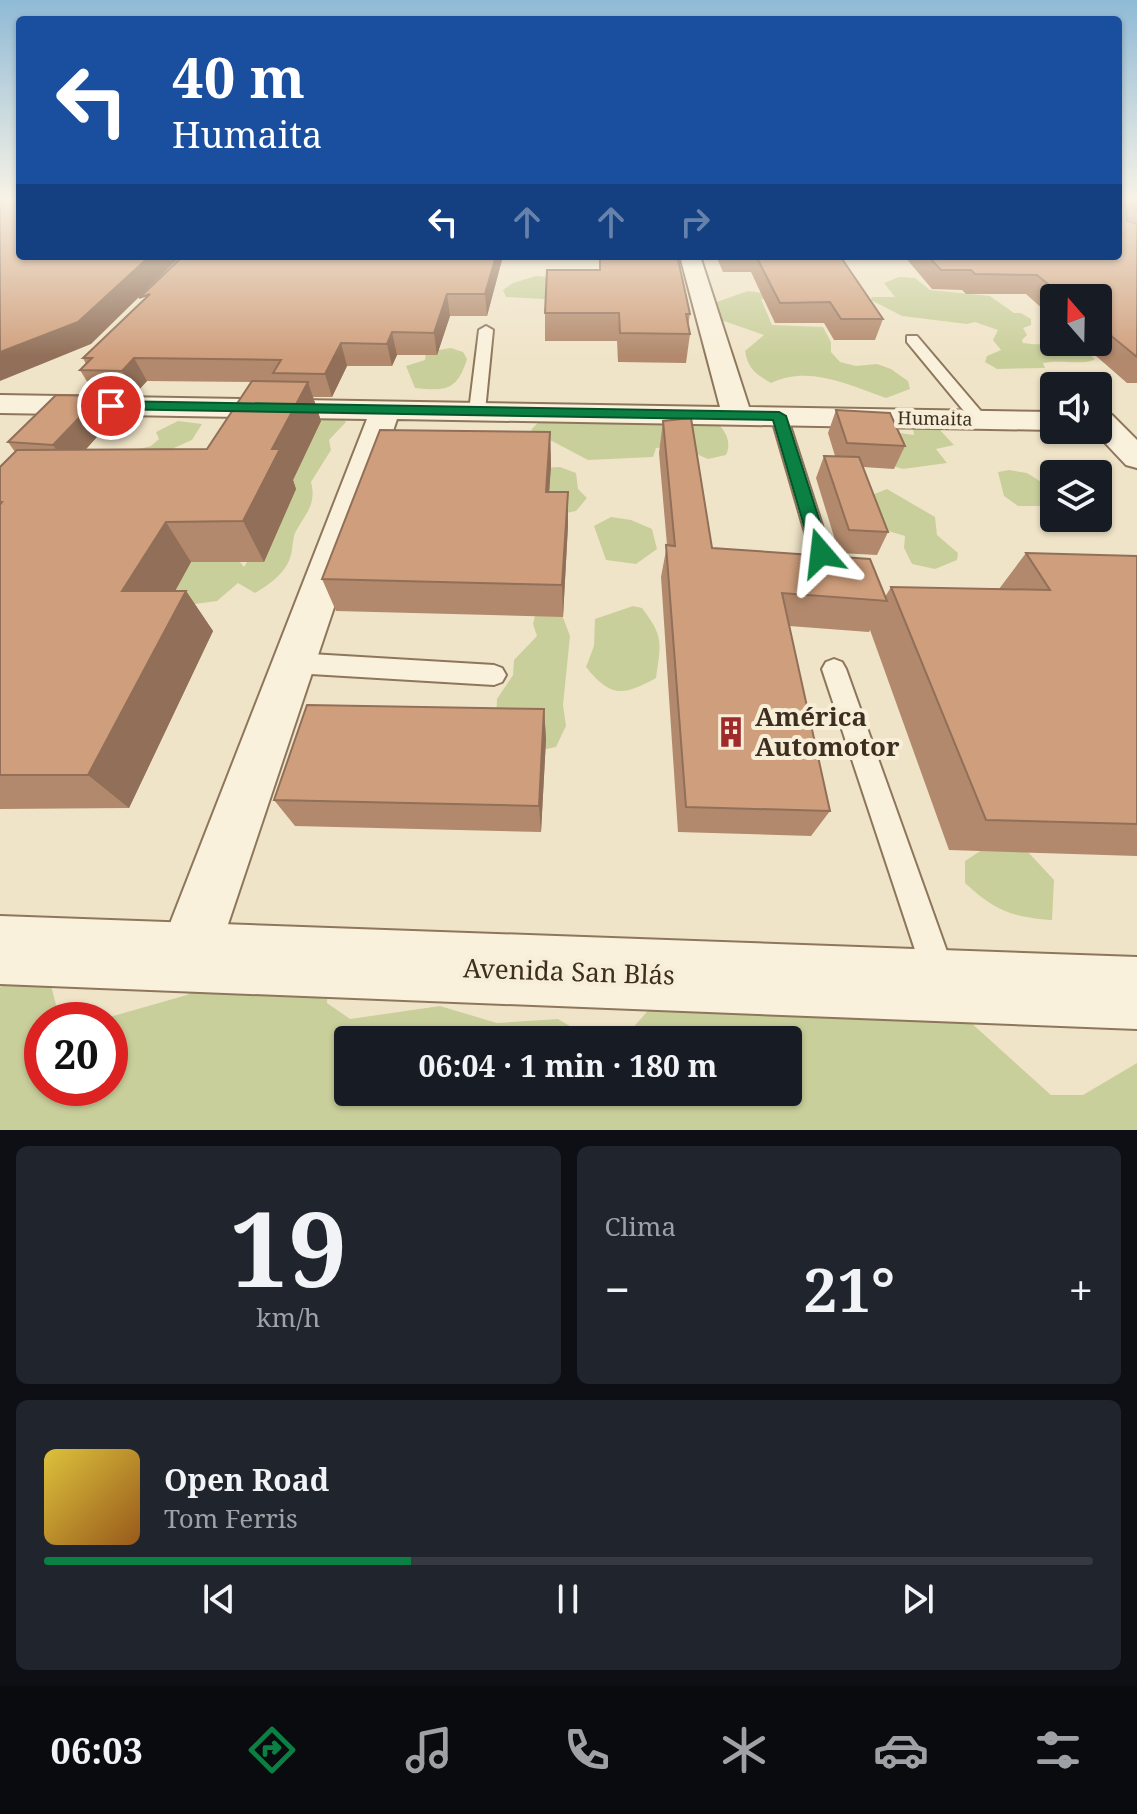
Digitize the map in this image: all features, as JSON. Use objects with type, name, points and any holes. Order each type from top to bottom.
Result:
[{"type":"street","points":[[691,260],[737,416]]},
{"type":"street","points":[[50,405],[71,383]]},
{"type":"street","name":"Humaita","points":[[0,404],[1040,421]]},
{"type":"street","points":[[187,957],[385,410]]},
{"type":"street","points":[[1112,421],[1137,422]]},
{"type":"street","points":[[1112,433],[1137,458]]},
{"type":"street","name":"Avenida San Blás","points":[[0,950],[1137,993]]},
{"type":"lane","points":[[477,411],[486,330]]},
{"type":"lane","points":[[912,339],[979,419]]},
{"type":"lane","points":[[779,416],[821,553]]},
{"type":"lane","points":[[294,663],[494,675]]},
{"type":"lane","points":[[834,669],[943,985]]},
{"type":"green space","points":[[536,276],[549,277],[558,300],[506,297],[503,290],[513,283]]},
{"type":"green space","points":[[899,277],[915,278],[930,290],[990,296],[1014,313],[1031,319],[1031,325],[1023,328],[1027,335],[1022,340],[1023,343],[1040,344],[1040,356],[1091,356],[1095,359],[1043,363],[1045,368],[997,369],[985,362],[987,356],[1001,350],[993,340],[998,330],[975,322],[967,324],[902,316],[871,300],[872,297],[895,297],[884,283]]},
{"type":"green space","points":[[748,291],[799,298],[761,299],[772,325],[823,327],[831,342],[831,352],[840,362],[856,366],[877,364],[891,369],[908,381],[910,389],[886,398],[814,376],[785,378],[771,383],[761,377],[748,362],[745,351],[764,335],[721,320],[711,304]]},
{"type":"green space","points":[[451,348],[463,352],[467,359],[454,383],[442,389],[415,388],[406,366],[425,360],[426,352]]},
{"type":"green space","points":[[312,415],[342,418],[346,422],[329,440],[331,450],[311,482],[311,503],[295,533],[285,568],[271,583],[255,593],[238,583],[217,601],[172,607],[177,565],[233,553],[244,567],[262,537]]},
{"type":"green space","points":[[545,415],[712,417],[726,434],[728,449],[726,455],[708,459],[677,446],[656,448],[653,457],[588,460],[531,430]]},
{"type":"green space","points":[[178,421],[202,424],[192,440],[174,448],[171,460],[132,451],[151,446],[159,439],[156,432]]},
{"type":"green space","points":[[925,425],[939,429],[954,445],[936,449],[947,463],[903,469],[886,464],[899,433],[914,435],[913,428]]},
{"type":"green space","points":[[560,467],[576,473],[578,489],[587,498],[576,511],[561,514],[538,478],[542,468]]},
{"type":"green space","points":[[998,472],[1027,473],[1040,481],[1040,506],[1018,506],[1004,496]]},
{"type":"green space","points":[[887,489],[935,517],[937,535],[958,553],[957,560],[935,569],[912,564],[904,548],[905,536],[885,530],[864,498]]},
{"type":"green space","points":[[611,517],[631,520],[652,529],[657,549],[636,564],[606,560],[594,526]]},
{"type":"green space","points":[[633,606],[642,608],[657,633],[660,648],[656,678],[635,688],[618,691],[603,684],[586,667],[594,646],[595,619]]},
{"type":"green space","points":[[559,607],[570,636],[563,705],[566,726],[556,747],[527,753],[496,723],[497,699],[513,675],[514,660],[537,636],[533,624],[536,611]]},
{"type":"green space","points":[[991,844],[1029,853],[1054,880],[1052,920],[1005,911],[965,883],[965,861]]},
{"type":"green space","points":[[329,941],[327,1003],[350,1019],[440,1006],[497,1023],[558,1019],[570,1026],[334,1026],[334,1106],[802,1106],[802,1026],[634,1026],[653,1005],[958,1011],[1051,1095],[1083,1095],[1137,1063],[1137,1130],[0,1130],[0,987],[13,977],[47,970],[55,1002],[24,1002],[24,1106],[128,1106],[128,1012],[187,995],[245,952]]},
{"type":"building","points":[[0,252],[16,252],[16,260],[146,260],[78,322],[0,352]]},
{"type":"building","points":[[1122,252],[1137,252],[1137,357],[1112,336],[1112,284],[1048,284],[1037,275],[975,274],[971,270],[941,270],[932,260],[1122,260]]},
{"type":"building","points":[[179,260],[495,260],[485,294],[447,294],[434,333],[392,332],[387,344],[341,343],[325,374],[273,373],[281,360],[134,358],[122,371],[80,370],[92,358],[83,358],[150,294],[139,298]]},
{"type":"building","points":[[600,260],[678,260],[690,314],[686,314],[690,334],[620,333],[619,313],[545,313],[547,270],[600,270]]},
{"type":"building","points":[[758,260],[843,260],[883,319],[841,319],[830,302],[780,303]]},
{"type":"building","points":[[252,381],[308,382],[272,449],[280,449],[243,521],[166,522],[122,591],[186,591],[88,775],[0,775],[0,467],[17,450],[207,449]]},
{"type":"building","points":[[56,395],[100,396],[53,445],[8,442]]},
{"type":"building","points":[[836,410],[890,413],[905,446],[847,443]]},
{"type":"building","name":"América Automotor","points":[[691,418],[712,548],[870,559],[887,601],[782,593],[830,811],[686,807],[666,545],[675,546],[663,421]]},
{"type":"building","points":[[380,430],[550,432],[546,492],[568,492],[562,585],[322,579]]},
{"type":"building","points":[[824,456],[859,457],[888,532],[849,530]]},
{"type":"building","points":[[1026,553],[1137,556],[1137,824],[986,820],[891,587],[1050,590]]},
{"type":"building","points":[[307,705],[544,709],[539,806],[274,800]]},
{"type":"place","name":"América Automotor","points":[[731,732]]},
{"type":"route","points":[[111,406],[779,416],[821,553]]}]
